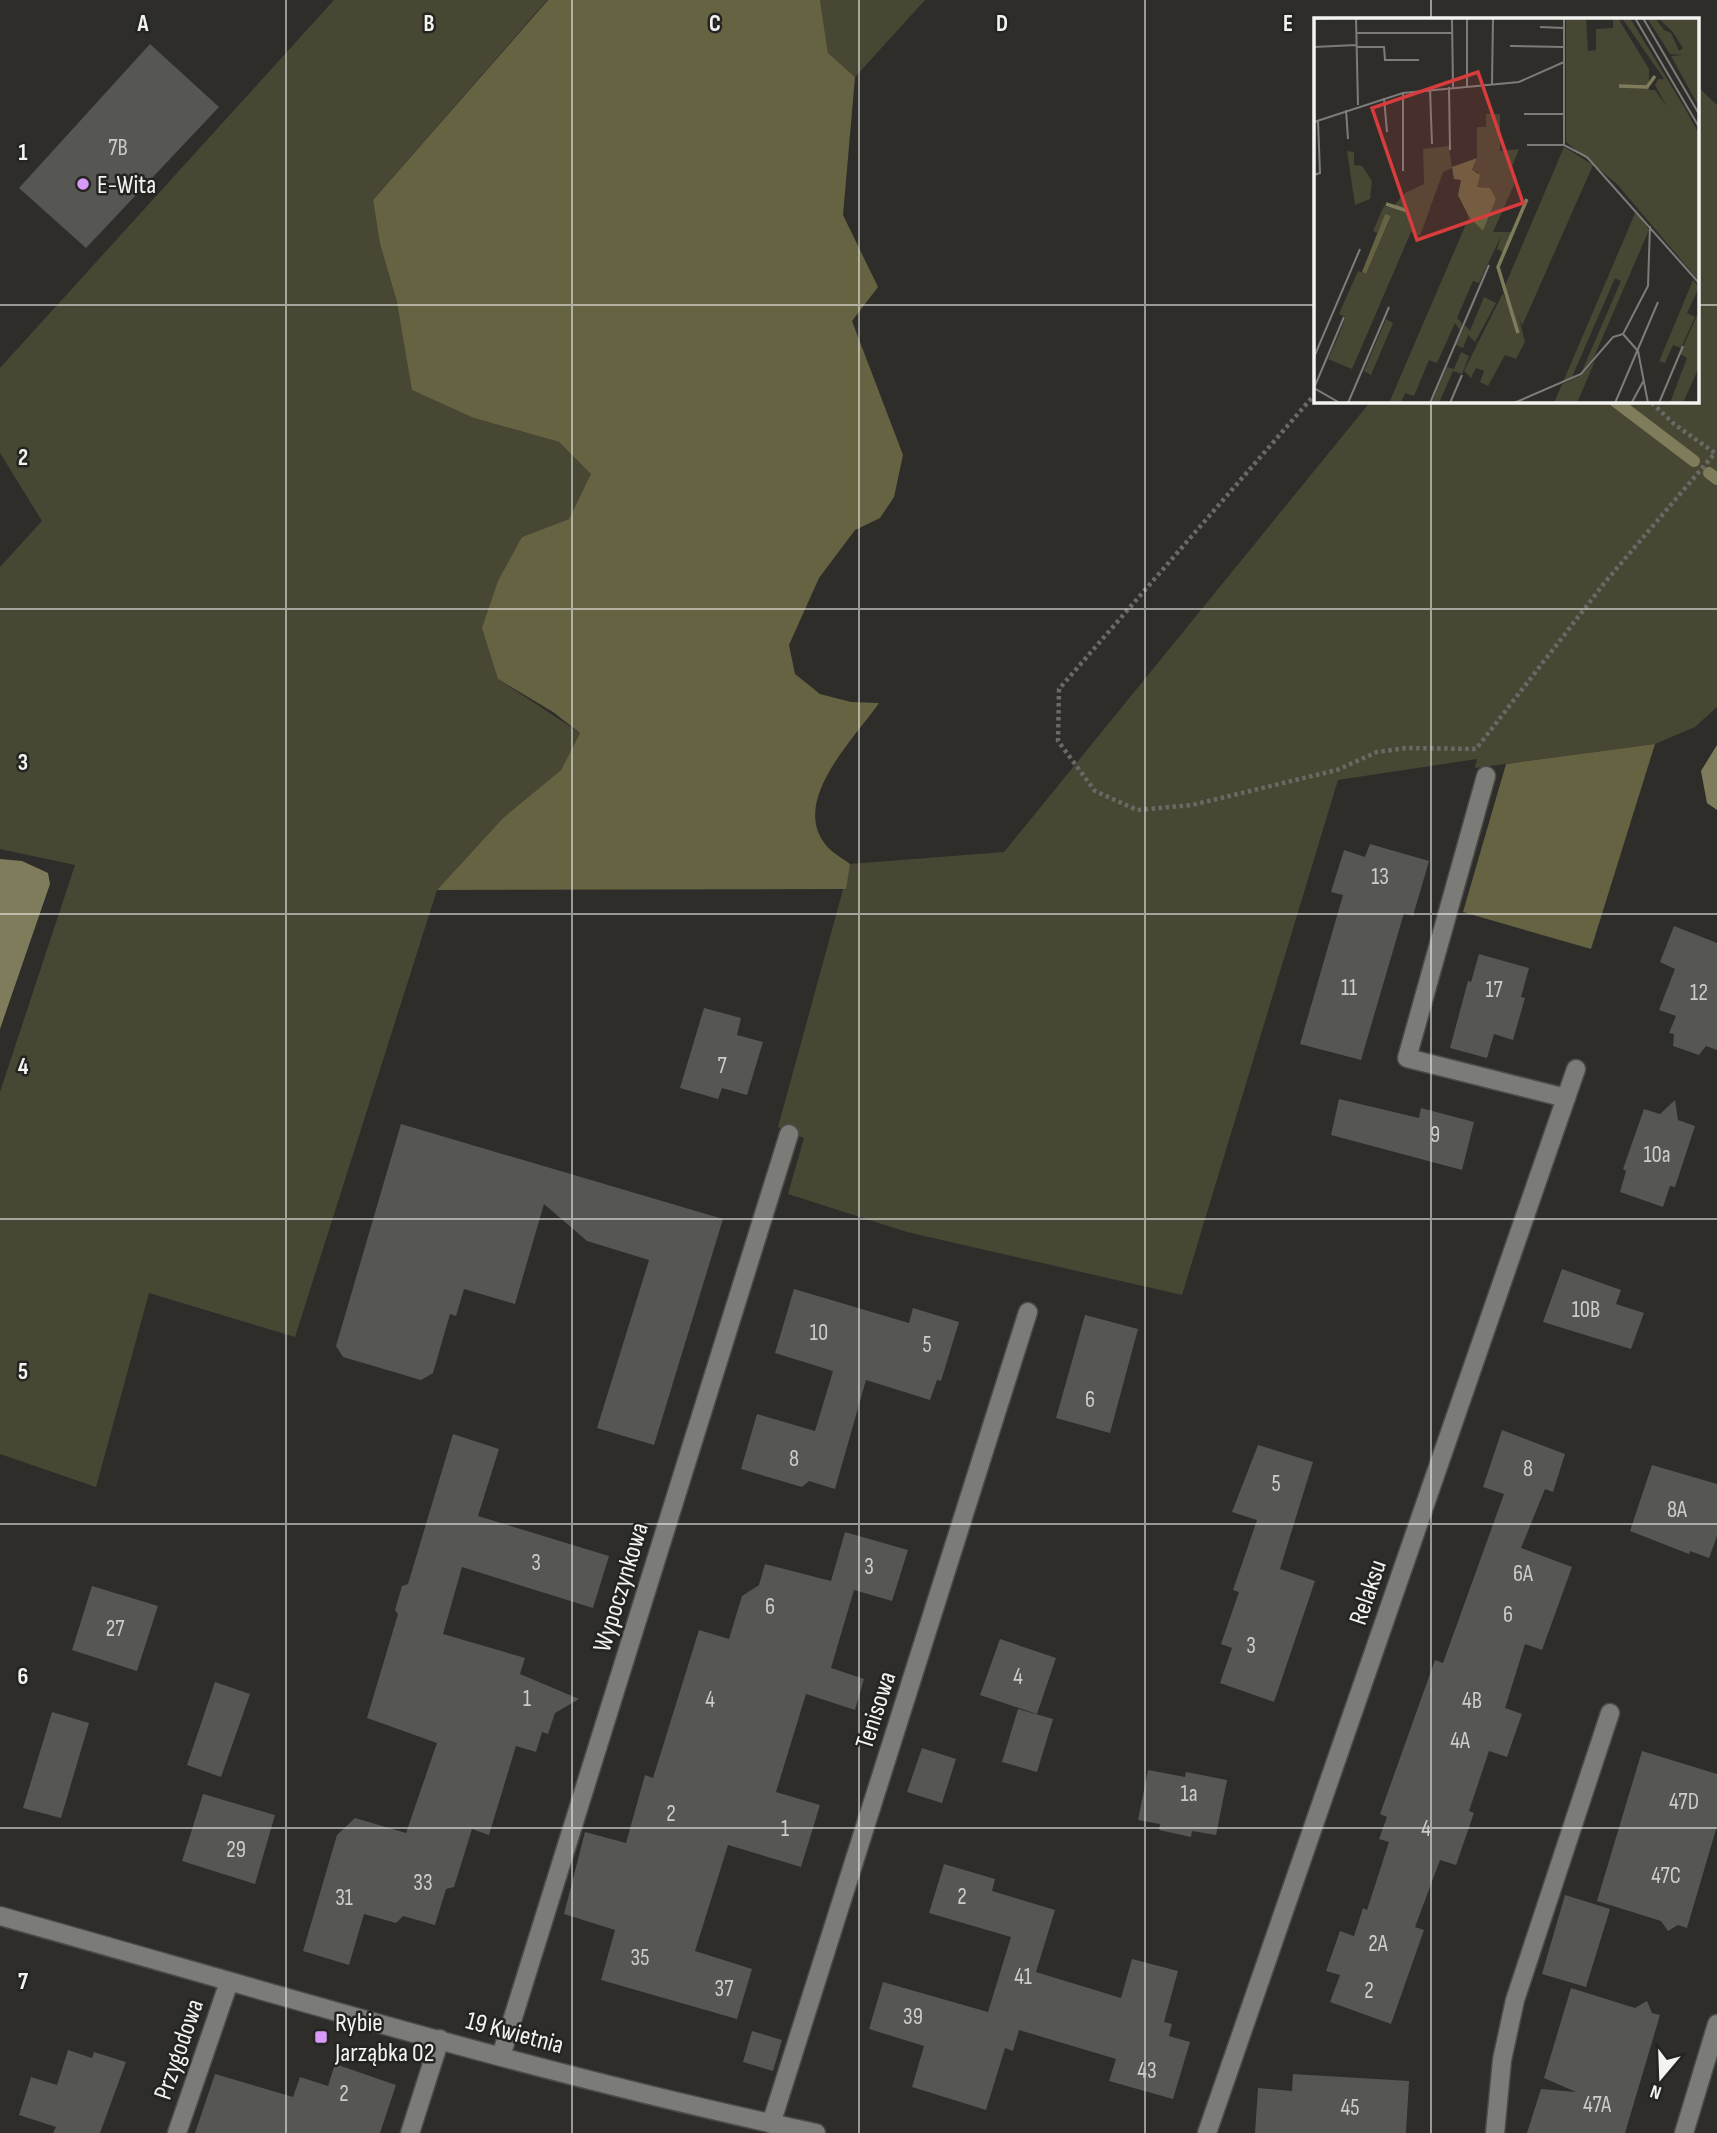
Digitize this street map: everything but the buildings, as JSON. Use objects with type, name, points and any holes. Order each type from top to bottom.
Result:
[{"type":"street","points":[[1486,776],[1407,1058],[1566,1098]]},
{"type":"street","name":"Relaksu","points":[[1206,2133],[1576,1069]]},
{"type":"street","name":"Wypoczynkowa","points":[[501,2056],[789,1134]]},
{"type":"street","name":"Tenisowa","points":[[771,2123],[1028,1312]]},
{"type":"street","points":[[1495,2133],[1502,2060],[1515,2000],[1610,1713]]},
{"type":"street","name":"19 Kwietnia","points":[[0,1916],[501,2056],[816,2133]]},
{"type":"street","name":"Przygodowa","points":[[177,2133],[229,1982]]},
{"type":"street","points":[[1684,2133],[1717,2024]]},
{"type":"street","points":[[410,2133],[440,2039]]},
{"type":"path","points":[[1314,395],[1059,689],[1058,741],[1095,791],[1137,810],[1192,804],[1337,770],[1377,752],[1406,748],[1476,749],[1606,581],[1715,453],[1674,424],[1651,402]]},
{"type":"shaded area","points":[[334,0],[547,0],[373,200],[380,244],[397,302],[474,418],[559,442],[592,474],[569,519],[522,537],[498,679],[580,733],[561,770],[503,818],[437,890],[295,1337],[149,1293],[96,1487],[0,1454],[0,1092],[75,865],[0,849],[0,567],[42,521],[0,453],[0,368]]},
{"type":"shaded area","points":[[548,0],[820,0],[828,53],[855,77],[843,215],[878,287],[852,321],[903,455],[894,497],[880,518],[855,530],[819,578],[789,645],[795,674],[820,694],[851,702],[879,703],[830,770],[816,808],[817,827],[825,844],[850,864],[846,889],[437,890],[503,818],[561,770],[580,733],[553,712],[498,679],[482,628],[498,581],[522,537],[569,519],[591,474],[559,442],[474,418],[412,390],[397,302],[380,244],[373,200]]},
{"type":"shaded area","points":[[820,0],[925,0],[855,77],[828,53]]},
{"type":"shaded area","points":[[1700,89],[1717,105],[1717,707],[1695,727],[1655,744],[1475,768],[1477,759],[1338,780],[1182,1295],[907,1232],[788,1194],[804,1138],[778,1127],[850,864],[1004,852],[1370,402],[1700,402]]},
{"type":"shaded area","points":[[1655,744],[1591,949],[1463,912],[1506,764]]},
{"type":"shaded area","points":[[1717,745],[1717,810],[1707,803],[1701,771]]},
{"type":"shaded area","points":[[0,859],[22,861],[48,873],[50,884],[0,1029]]},
{"type":"waterway","points":[[1616,402],[1694,461]]},
{"type":"waterway","points":[[1709,473],[1717,479]]},
{"type":"place","name":"E-Wita","points":[[83,184]]},
{"type":"place","name":"Rybie Jarząbka 02","points":[[321,2037]]}]
